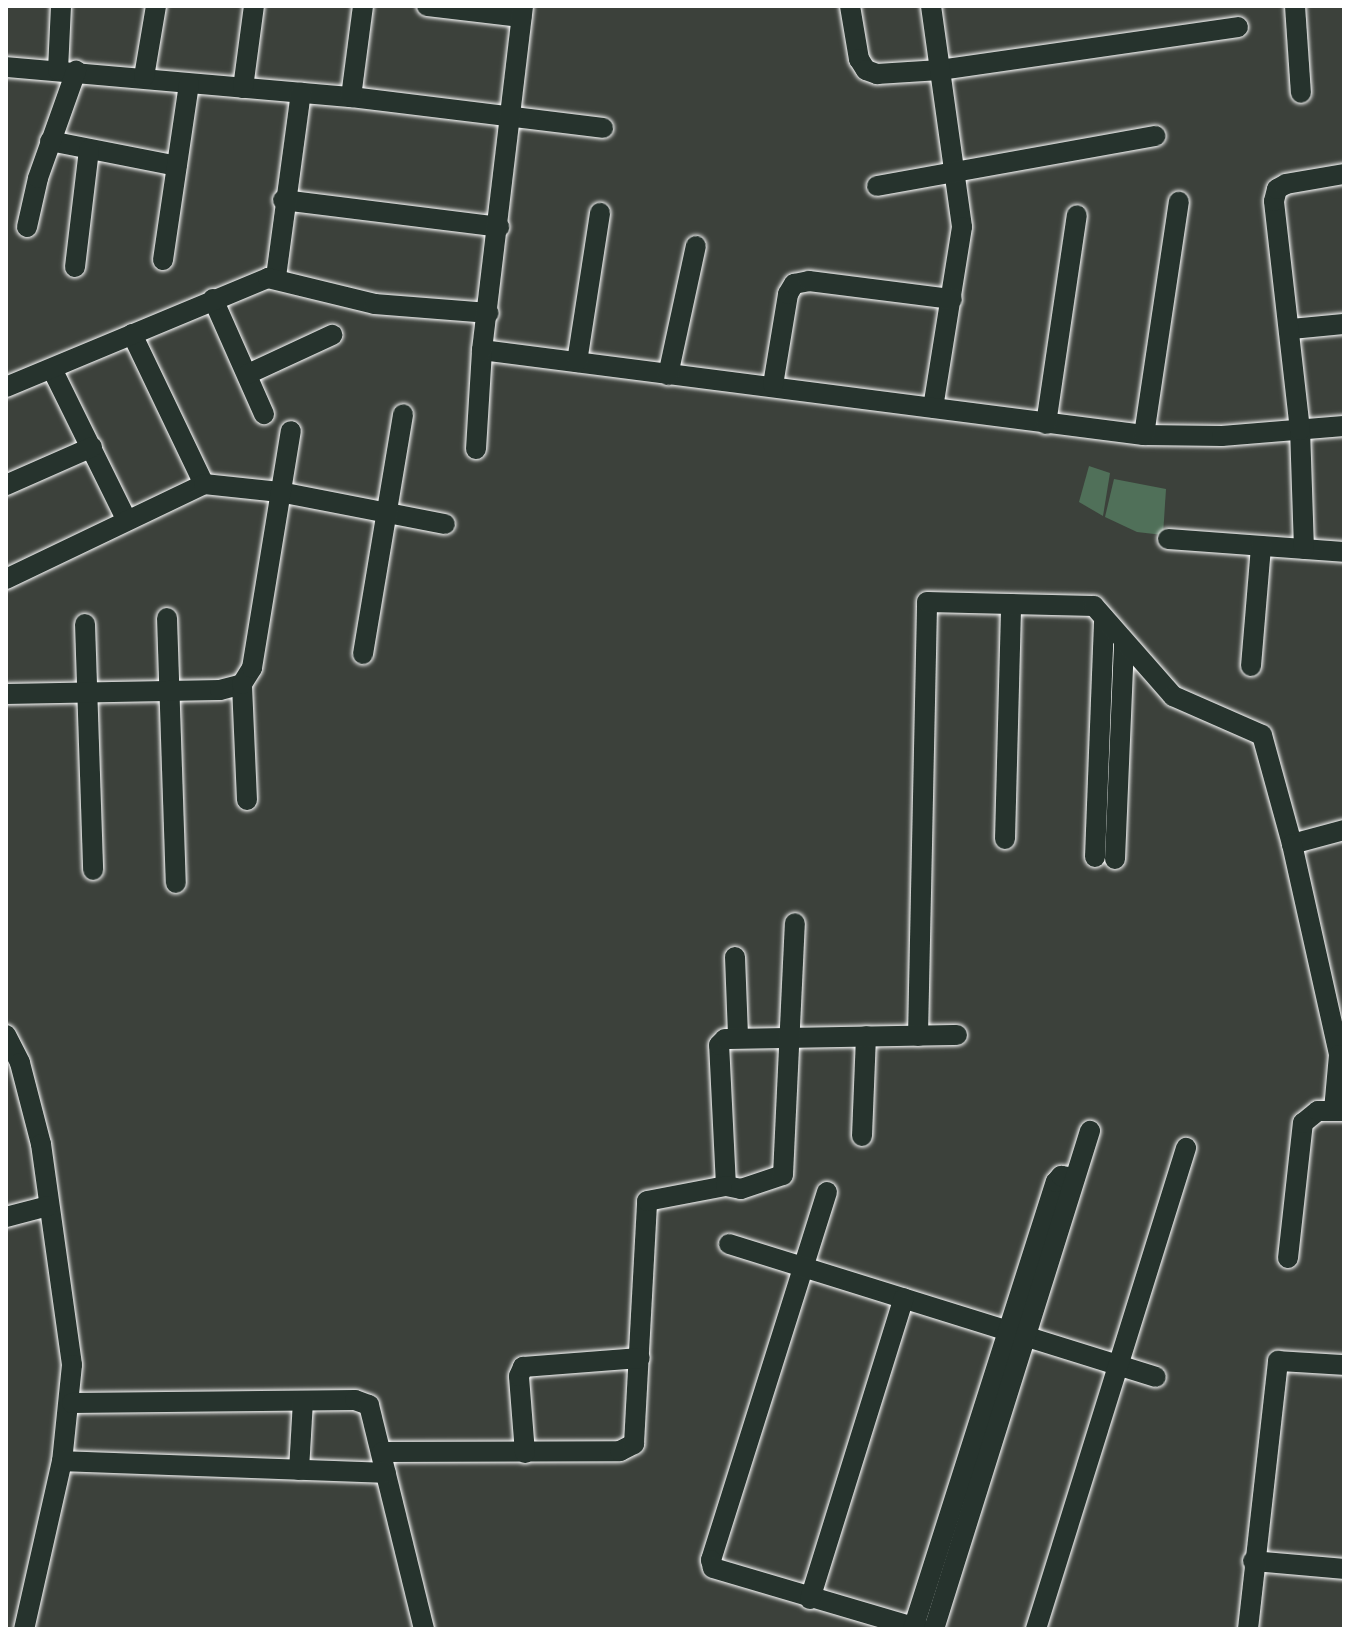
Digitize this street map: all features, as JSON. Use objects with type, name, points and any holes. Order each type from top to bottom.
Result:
[{"type":"street","points":[[27,227],[67,70],[61,6]]},
{"type":"street","points":[[144,77],[156,6]]},
{"type":"street","points":[[243,88],[254,6]]},
{"type":"street","points":[[351,97],[363,6]]},
{"type":"street","points":[[427,6],[522,11],[489,313],[482,350],[476,449]]},
{"type":"street","points":[[850,6],[866,70],[877,74],[940,70],[1238,27]]},
{"type":"street","points":[[931,6],[957,170],[962,227],[933,408]]},
{"type":"street","points":[[1295,6],[1301,93]]},
{"type":"street","points":[[6,67],[351,97],[603,128]]},
{"type":"street","points":[[163,260],[189,84]]},
{"type":"street","points":[[268,279],[301,93]]},
{"type":"street","points":[[877,186],[1156,136]]},
{"type":"street","points":[[50,141],[177,166]]},
{"type":"street","points":[[75,267],[89,150]]},
{"type":"street","points":[[1304,549],[1300,430],[1277,189],[1344,174]]},
{"type":"street","points":[[283,200],[499,227]]},
{"type":"street","points":[[1144,435],[1179,202]]},
{"type":"street","points":[[577,362],[600,213]]},
{"type":"street","points":[[1046,424],[1077,215]]},
{"type":"street","points":[[668,375],[696,246]]},
{"type":"street","points":[[6,387],[213,299],[268,279],[375,304],[489,313]]},
{"type":"street","points":[[773,385],[788,294],[794,284],[809,281],[952,299]]},
{"type":"street","points":[[213,299],[264,414]]},
{"type":"street","points":[[1291,329],[1344,324]]},
{"type":"street","points":[[132,334],[204,484]]},
{"type":"street","points":[[248,374],[332,335]]},
{"type":"street","points":[[482,350],[1144,435],[1344,426]]},
{"type":"street","points":[[52,369],[126,519]]},
{"type":"street","points":[[363,654],[403,414]]},
{"type":"street","points":[[247,800],[242,684],[252,668],[291,431]]},
{"type":"street","points":[[6,485],[92,447]]},
{"type":"street","points":[[6,579],[204,484],[280,492],[445,524]]},
{"type":"street","points":[[1168,539],[1344,552]]},
{"type":"street","points":[[1251,666],[1261,546]]},
{"type":"street","points":[[918,1036],[927,602],[1094,606],[1173,696],[1262,735],[1292,844],[1339,1055],[1339,1111],[1309,1115],[1303,1123],[1288,1258]]},
{"type":"street","points":[[1005,839],[1011,604]]},
{"type":"street","points":[[167,618],[176,883]]},
{"type":"street","points":[[1104,618],[1105,858]]},
{"type":"street","points":[[85,624],[93,870]]},
{"type":"street","points":[[1107,805],[1124,642]]},
{"type":"street","points":[[6,694],[220,690],[242,684]]},
{"type":"street","points":[[1292,844],[1344,830]]},
{"type":"street","points":[[382,1452],[620,1451],[634,1444],[647,1201],[726,1186],[741,1189],[783,1175],[787,1036],[795,923]]},
{"type":"street","points":[[735,957],[738,1035]]},
{"type":"street","points":[[6,1035],[20,1063],[41,1144],[72,1365],[72,1403],[62,1461],[24,1629]]},
{"type":"street","points":[[726,1186],[719,1045],[738,1035],[957,1035]]},
{"type":"street","points":[[862,1136],[866,1036]]},
{"type":"street","points":[[827,1192],[711,1560],[721,1574],[920,1628],[1016,1333],[1090,1131]]},
{"type":"street","points":[[1036,1629],[1186,1148]]},
{"type":"street","points":[[6,1217],[48,1206]]},
{"type":"street","points":[[729,1244],[1156,1377]]},
{"type":"street","points":[[810,1599],[904,1298]]},
{"type":"street","points":[[525,1453],[519,1376],[523,1367],[640,1358]]},
{"type":"street","points":[[1248,1629],[1253,1561],[1278,1361],[1344,1365]]},
{"type":"street","points":[[72,1403],[303,1401],[369,1405],[424,1629]]},
{"type":"street","points":[[299,1470],[303,1401]]},
{"type":"street","points":[[62,1461],[386,1473]]},
{"type":"street","points":[[1253,1561],[1344,1569]]},
{"type":"green space","points":[[1089,466],[1110,473],[1103,516],[1079,502]]},
{"type":"green space","points":[[1114,479],[1166,489],[1163,535],[1137,532],[1105,517]]}]
